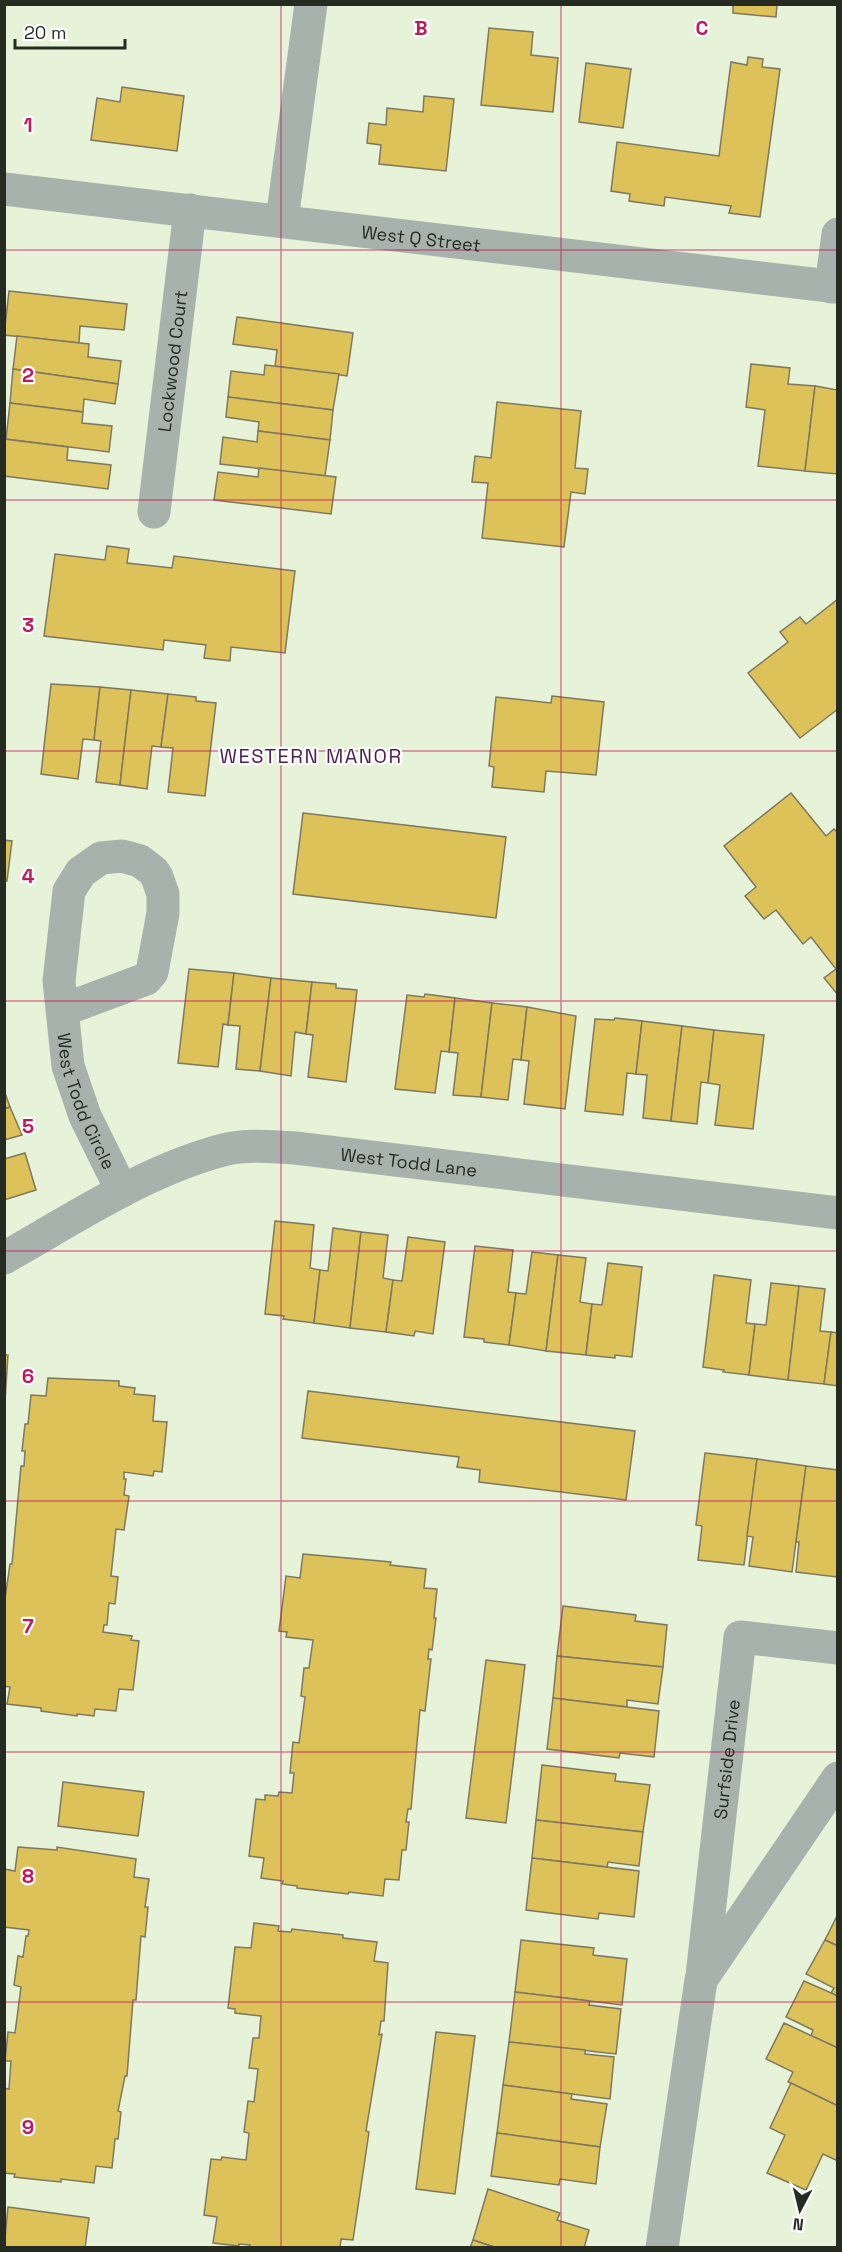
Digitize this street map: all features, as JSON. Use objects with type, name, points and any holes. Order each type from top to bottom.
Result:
[{"type":"street","points":[[282,220],[311,4]]},
{"type":"street","name":"West Q Street","points":[[4,189],[282,220],[834,287]]},
{"type":"street","name":"Lockwood Court","points":[[154,512],[190,210]]},
{"type":"street","points":[[834,287],[837,234]]},
{"type":"street","name":"West Todd Circle","points":[[63,1010],[146,979],[152,972],[163,913],[163,894],[153,871],[140,861],[122,856],[101,858],[81,872],[69,891],[59,981],[68,1066],[85,1116],[122,1191]]},
{"type":"street","name":"West Todd Lane","points":[[4,1258],[122,1191],[172,1168],[228,1149],[260,1146],[319,1150],[837,1213]]},
{"type":"street","name":"Surfside Drive","points":[[662,2247],[701,1980],[740,1637],[837,1648]]},
{"type":"street","name":"Surfside Drive","points":[[701,1980],[837,1778]]},
{"type":"building","points":[[733,4],[777,4],[776,17],[733,13]]},
{"type":"building","points":[[489,28],[533,32],[531,55],[558,58],[553,112],[481,105]]},
{"type":"building","points":[[748,57],[763,59],[762,67],[780,69],[760,217],[729,213],[731,206],[665,197],[664,206],[629,201],[630,194],[611,191],[617,142],[719,156],[731,62],[747,65]]},
{"type":"building","points":[[586,63],[631,69],[623,128],[579,122]]},
{"type":"building","points":[[122,87],[184,96],[177,151],[91,140],[97,98],[120,102]]},
{"type":"building","points":[[424,96],[454,99],[446,171],[379,164],[381,145],[367,143],[369,123],[386,125],[387,108],[423,112]]},
{"type":"building","points":[[9,291],[127,304],[124,330],[80,326],[79,343],[4,335]]},
{"type":"building","points":[[237,317],[353,333],[347,376],[275,366],[277,350],[233,344]]},
{"type":"building","points":[[17,336],[89,344],[88,357],[121,361],[118,384],[13,369]]},
{"type":"building","points":[[751,364],[790,368],[788,384],[815,386],[805,471],[758,466],[765,410],[746,407]]},
{"type":"building","points":[[265,365],[339,374],[333,410],[228,397],[231,371],[264,375]]},
{"type":"building","points":[[13,369],[118,384],[115,404],[84,399],[83,412],[10,403]]},
{"type":"building","points":[[838,385],[838,474],[805,471],[815,386],[837,390]]},
{"type":"building","points":[[228,397],[333,410],[330,440],[258,431],[259,422],[226,417]]},
{"type":"building","points":[[497,402],[581,411],[575,468],[588,469],[585,494],[571,492],[564,547],[482,538],[488,483],[472,482],[475,456],[491,458]]},
{"type":"building","points":[[10,403],[83,412],[82,423],[112,426],[109,452],[6,439]]},
{"type":"building","points":[[258,431],[330,440],[325,476],[220,464],[223,437],[257,442]]},
{"type":"building","points":[[4,439],[68,447],[67,460],[111,465],[108,489],[4,476]]},
{"type":"building","points":[[259,468],[336,477],[331,514],[214,500],[218,472],[258,477]]},
{"type":"building","points":[[107,546],[129,549],[127,563],[172,568],[174,556],[295,571],[285,653],[231,647],[230,661],[204,658],[206,645],[164,640],[163,650],[44,636],[55,554],[105,560]]},
{"type":"building","points":[[838,599],[838,709],[800,738],[748,673],[788,642],[780,632],[800,617],[806,624]]},
{"type":"building","points":[[51,684],[100,687],[94,740],[83,739],[78,779],[41,774]]},
{"type":"building","points":[[100,687],[131,690],[120,785],[96,782],[101,741],[94,740]]},
{"type":"building","points":[[131,690],[168,694],[161,747],[152,746],[147,789],[120,785]]},
{"type":"building","points":[[168,694],[196,697],[196,701],[216,703],[205,796],[168,792],[173,748],[161,747]]},
{"type":"building","points":[[552,696],[604,702],[596,775],[546,771],[544,792],[492,787],[494,767],[489,766],[496,697],[551,703]]},
{"type":"building","points":[[791,793],[826,836],[834,829],[838,833],[838,995],[824,978],[836,969],[811,937],[803,944],[776,910],[764,919],[745,896],[756,887],[724,846]]},
{"type":"building","points":[[303,813],[506,837],[496,918],[293,894]]},
{"type":"building","points":[[4,840],[12,841],[7,881],[4,881]]},
{"type":"building","points":[[189,969],[234,973],[228,1025],[223,1024],[218,1067],[178,1063]]},
{"type":"building","points":[[234,973],[271,978],[260,1071],[236,1069],[240,1026],[228,1025]]},
{"type":"building","points":[[271,978],[312,982],[306,1034],[295,1032],[291,1076],[260,1071]]},
{"type":"building","points":[[312,982],[336,984],[336,988],[357,990],[346,1082],[308,1077],[313,1035],[306,1034]]},
{"type":"building","points":[[425,994],[455,998],[449,1052],[441,1051],[435,1093],[395,1089],[407,995],[424,997]]},
{"type":"building","points":[[455,998],[492,1003],[481,1097],[453,1095],[458,1053],[449,1052]]},
{"type":"building","points":[[492,1003],[527,1007],[521,1060],[513,1059],[508,1100],[481,1097]]},
{"type":"building","points":[[527,1007],[576,1016],[565,1109],[524,1104],[529,1061],[521,1060]]},
{"type":"building","points":[[615,1018],[642,1021],[636,1074],[627,1073],[623,1115],[585,1111],[595,1019],[614,1020]]},
{"type":"building","points":[[642,1021],[682,1026],[671,1121],[643,1118],[647,1075],[636,1074]]},
{"type":"building","points":[[682,1026],[714,1030],[708,1083],[701,1082],[697,1124],[671,1121]]},
{"type":"building","points":[[714,1030],[764,1035],[753,1129],[715,1125],[720,1085],[708,1083]]},
{"type":"building","points":[[4,1090],[10,1107],[4,1109]]},
{"type":"building","points":[[10,1107],[22,1135],[4,1140],[4,1109]]},
{"type":"building","points":[[25,1153],[36,1190],[4,1200],[4,1159]]},
{"type":"building","points":[[275,1221],[314,1225],[310,1268],[320,1270],[314,1323],[265,1314]]},
{"type":"building","points":[[333,1228],[361,1232],[350,1328],[314,1323],[320,1270],[328,1271]]},
{"type":"building","points":[[361,1232],[388,1235],[383,1278],[393,1280],[386,1332],[350,1328]]},
{"type":"building","points":[[408,1237],[445,1242],[433,1334],[415,1331],[414,1336],[386,1332],[393,1280],[402,1281]]},
{"type":"building","points":[[475,1246],[513,1250],[508,1292],[516,1293],[509,1345],[464,1337]]},
{"type":"building","points":[[532,1252],[558,1255],[546,1351],[509,1345],[516,1293],[526,1294]]},
{"type":"building","points":[[558,1255],[586,1258],[580,1302],[592,1304],[586,1355],[546,1351]]},
{"type":"building","points":[[608,1263],[642,1267],[632,1357],[586,1355],[592,1304],[602,1305]]},
{"type":"building","points":[[714,1275],[751,1280],[746,1323],[755,1324],[749,1375],[703,1367]]},
{"type":"building","points":[[771,1283],[799,1286],[788,1380],[749,1375],[755,1324],[766,1325]]},
{"type":"building","points":[[799,1286],[825,1289],[820,1331],[831,1332],[824,1384],[788,1380]]},
{"type":"building","points":[[831,1332],[838,1333],[838,1386],[824,1384]]},
{"type":"building","points":[[4,1355],[8,1355],[5,1401],[4,1401]]},
{"type":"building","points":[[48,1378],[119,1381],[119,1386],[135,1388],[134,1394],[155,1396],[153,1421],[167,1422],[162,1472],[154,1471],[153,1476],[124,1472],[124,1479],[126,1479],[124,1495],[129,1496],[124,1530],[116,1529],[111,1576],[118,1577],[115,1604],[109,1603],[107,1625],[104,1625],[103,1632],[132,1636],[131,1640],[139,1641],[133,1690],[119,1689],[116,1711],[95,1709],[94,1716],[77,1714],[77,1716],[41,1711],[41,1708],[7,1704],[10,1687],[4,1686],[4,1606],[10,1564],[12,1564],[21,1466],[24,1466],[25,1451],[22,1451],[25,1424],[28,1424],[31,1395],[46,1396]]},
{"type":"building","points":[[308,1391],[635,1431],[626,1500],[479,1482],[480,1470],[457,1467],[459,1457],[302,1438]]},
{"type":"building","points":[[705,1453],[757,1459],[744,1565],[698,1560],[702,1526],[696,1525]]},
{"type":"building","points":[[757,1459],[806,1466],[792,1572],[749,1566],[753,1537],[747,1536]]},
{"type":"building","points":[[806,1466],[838,1470],[837,1577],[796,1572],[799,1542],[796,1542]]},
{"type":"building","points":[[303,1554],[391,1562],[390,1565],[426,1569],[424,1588],[437,1589],[432,1650],[429,1649],[428,1659],[431,1659],[425,1711],[420,1710],[411,1809],[408,1809],[406,1822],[409,1822],[406,1850],[402,1850],[399,1880],[385,1879],[383,1896],[297,1888],[297,1886],[282,1884],[283,1881],[261,1878],[264,1858],[249,1856],[256,1799],[265,1800],[265,1795],[278,1796],[279,1792],[292,1793],[294,1773],[290,1773],[293,1742],[299,1743],[305,1697],[301,1696],[304,1668],[309,1668],[313,1640],[286,1637],[287,1632],[279,1631],[286,1576],[300,1578]]},
{"type":"building","points":[[563,1606],[636,1615],[635,1621],[667,1625],[663,1667],[557,1656]]},
{"type":"building","points":[[557,1656],[663,1667],[658,1704],[627,1700],[627,1707],[553,1698]]},
{"type":"building","points":[[486,1660],[525,1665],[506,1823],[466,1818]]},
{"type":"building","points":[[553,1698],[659,1711],[654,1757],[620,1753],[619,1758],[547,1749]]},
{"type":"building","points":[[542,1765],[616,1774],[615,1781],[650,1785],[643,1832],[536,1820]]},
{"type":"building","points":[[63,1782],[144,1792],[138,1836],[58,1826]]},
{"type":"building","points":[[536,1820],[643,1832],[639,1866],[608,1862],[607,1867],[532,1858]]},
{"type":"building","points":[[18,1847],[57,1850],[57,1847],[136,1859],[134,1877],[149,1879],[145,1907],[148,1907],[145,1937],[141,1936],[136,2000],[133,2000],[127,2076],[125,2076],[118,2111],[121,2112],[118,2139],[115,2139],[112,2168],[96,2166],[94,2183],[14,2177],[15,2174],[4,2173],[4,2088],[9,2089],[11,2061],[5,2061],[8,2032],[15,2033],[21,1987],[14,1985],[18,1956],[23,1957],[29,1930],[4,1927],[4,1869],[15,1871]]},
{"type":"building","points":[[532,1858],[639,1871],[634,1917],[599,1913],[598,1919],[526,1910]]},
{"type":"building","points":[[838,1914],[838,1946],[825,1940]]},
{"type":"building","points":[[254,1923],[279,1926],[278,1931],[291,1932],[292,1929],[377,1942],[374,1961],[388,1963],[384,2021],[381,2021],[379,2035],[382,2034],[366,2131],[369,2132],[353,2240],[341,2239],[340,2248],[249,2248],[250,2245],[213,2243],[217,2217],[204,2215],[211,2159],[221,2160],[222,2157],[246,2160],[249,2133],[244,2132],[248,2101],[254,2102],[258,2069],[249,2068],[253,2038],[259,2038],[261,2016],[235,2013],[235,2009],[228,2008],[235,1947],[251,1948]]},
{"type":"building","points":[[521,1940],[594,1948],[593,1955],[627,1959],[622,2005],[515,1992]]},
{"type":"building","points":[[825,1940],[838,1946],[838,1996],[831,1993],[834,1988],[806,1974]]},
{"type":"building","points":[[804,1981],[838,1996],[838,2048],[811,2036],[813,2030],[786,2017]]},
{"type":"building","points":[[515,1992],[590,2001],[589,2005],[621,2009],[616,2054],[509,2042]]},
{"type":"building","points":[[784,2023],[838,2048],[838,2106],[788,2082],[793,2072],[766,2059]]},
{"type":"building","points":[[436,2032],[475,2036],[455,2194],[416,2189]]},
{"type":"building","points":[[509,2042],[585,2050],[585,2054],[614,2057],[610,2099],[503,2085]]},
{"type":"building","points":[[791,2083],[838,2106],[838,2161],[823,2154],[806,2190],[767,2173],[785,2135],[770,2128]]},
{"type":"building","points":[[503,2085],[572,2094],[571,2099],[607,2104],[600,2147],[497,2133]]},
{"type":"building","points":[[497,2133],[600,2147],[596,2184],[560,2179],[559,2185],[491,2176]]},
{"type":"building","points":[[488,2189],[560,2213],[557,2220],[589,2230],[584,2248],[497,2248],[473,2240]]},
{"type":"building","points":[[8,2207],[89,2218],[85,2248],[4,2248]]},
{"type":"building","points":[[473,2240],[497,2248],[470,2248]]},
{"type":"district","name":"WESTERN MANOR","points":[[311,756]]}]
